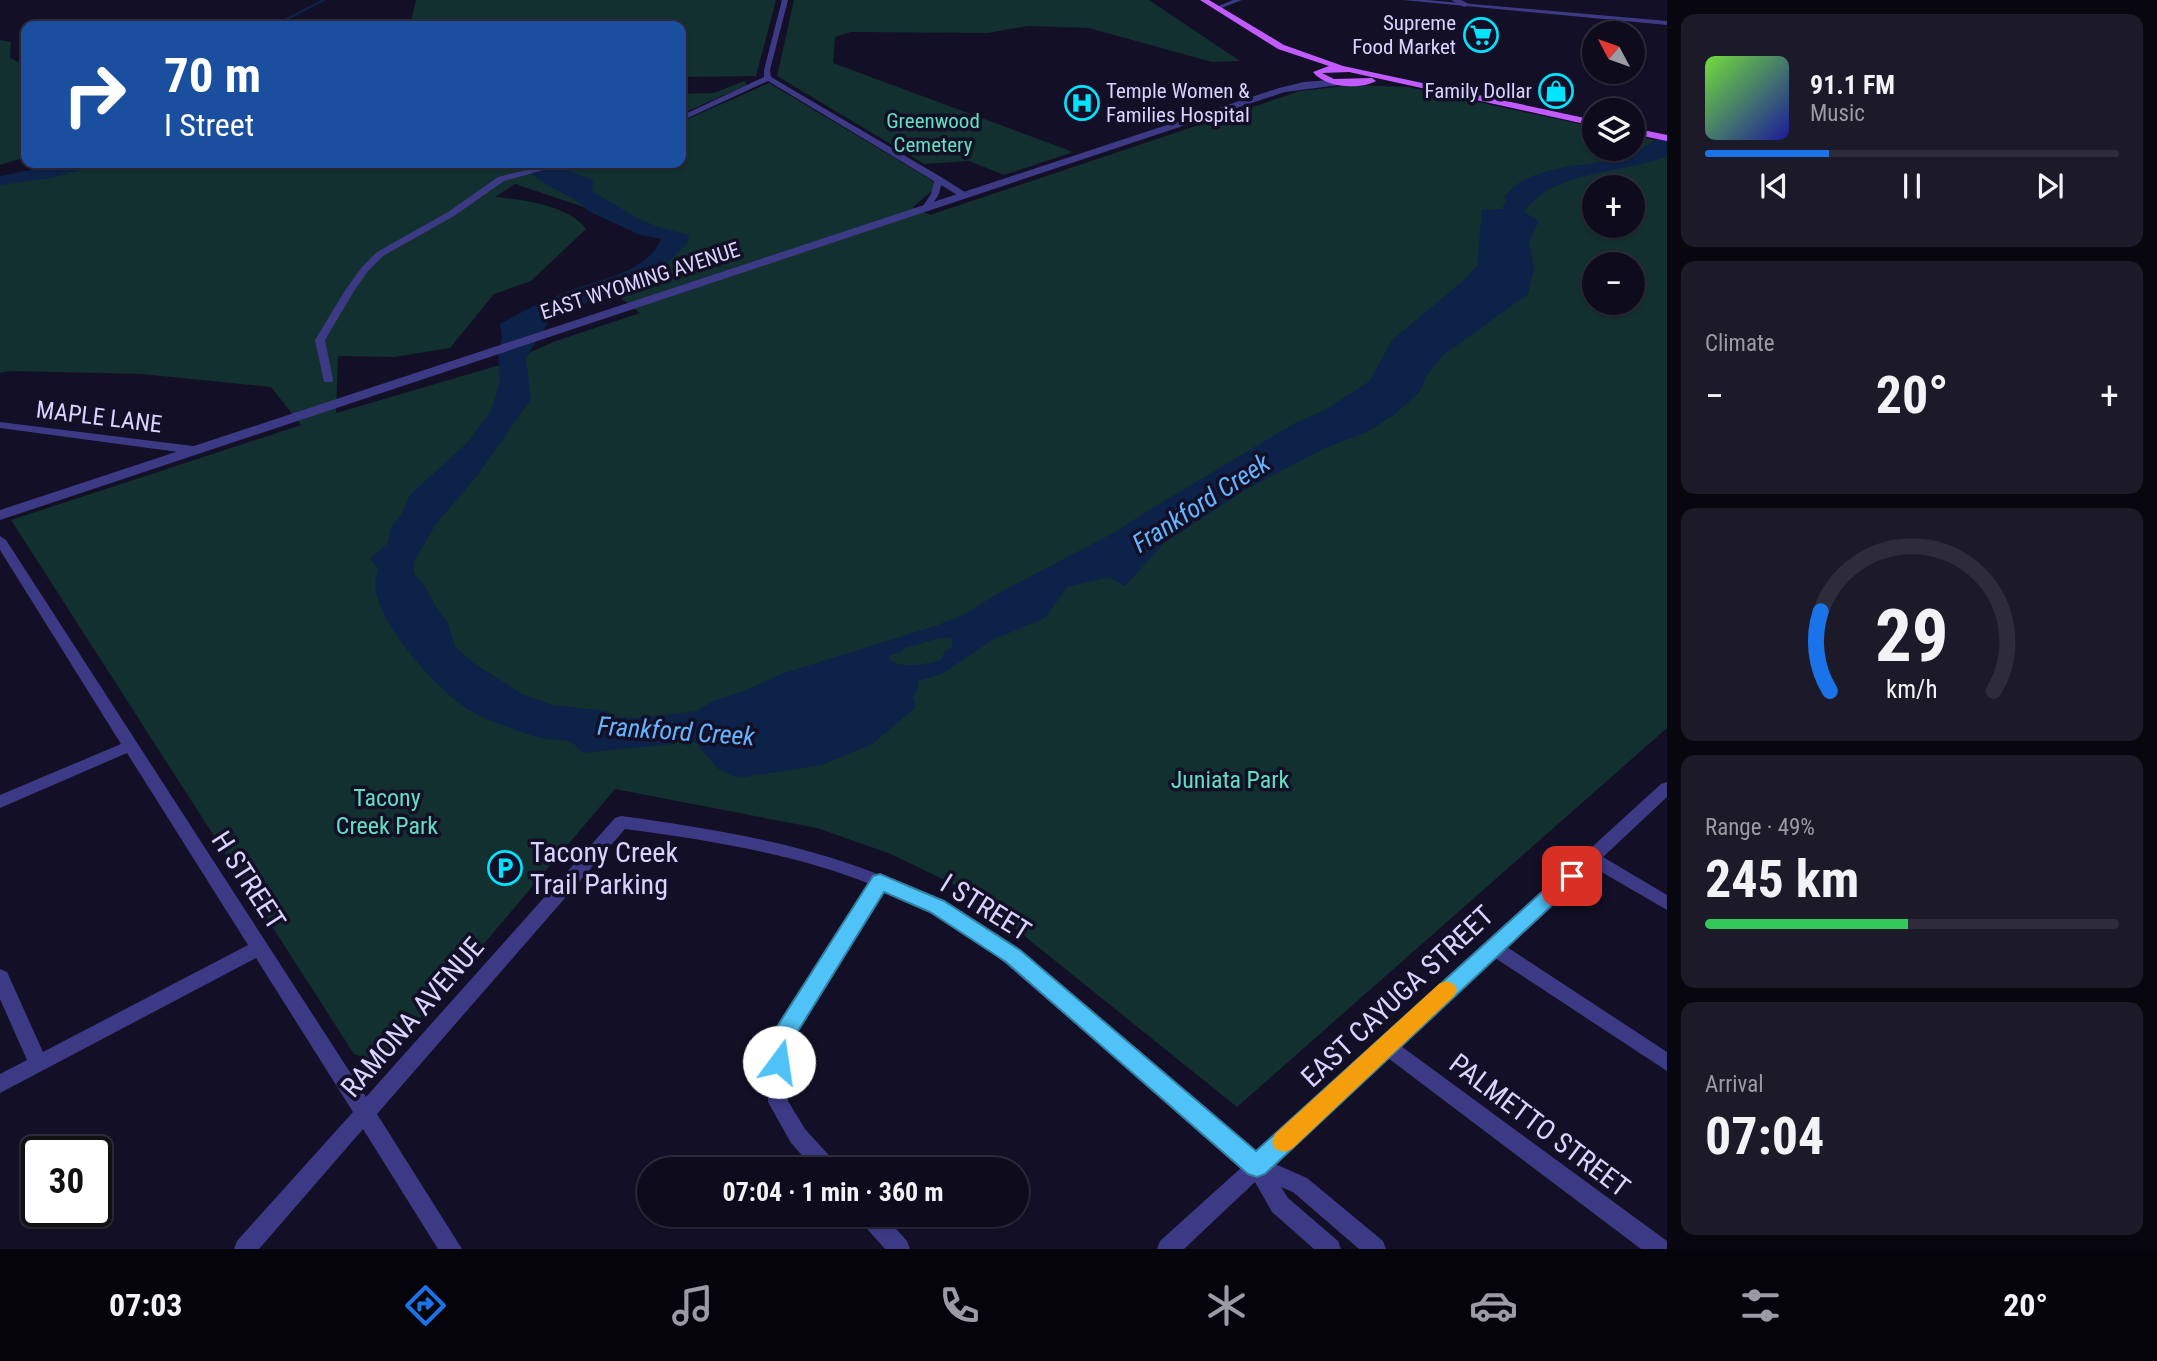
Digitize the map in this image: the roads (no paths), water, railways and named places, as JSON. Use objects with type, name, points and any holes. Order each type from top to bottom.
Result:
[{"type":"main road","points":[[1204,0],[1281,47],[1346,68],[1359,76],[1414,84],[1582,120]]},
{"type":"main road","points":[[1281,47],[1323,79],[1344,82],[1359,76]]},
{"type":"main road","points":[[1317,73],[1325,68],[1346,68]]},
{"type":"main road","points":[[1645,133],[1667,138]]},
{"type":"street","points":[[768,78],[767,70],[785,0]]},
{"type":"street","points":[[1217,8],[1239,0]]},
{"type":"street","points":[[1406,0],[1667,23]]},
{"type":"street","points":[[1455,0],[1466,5]]},
{"type":"street","name":"EAST WYOMING AVENUE","points":[[0,515],[1293,87],[1317,73]]},
{"type":"street","points":[[686,117],[768,78]]},
{"type":"street","points":[[768,78],[965,195]]},
{"type":"street","name":"EAST WYOMING AVENUE","points":[[1293,87],[1344,82]]},
{"type":"street","points":[[328,380],[320,340],[365,269],[380,254],[451,214],[491,184],[544,168]]},
{"type":"street","points":[[925,209],[935,194],[938,179]]},
{"type":"street","name":"MAPLE LANE","points":[[0,425],[193,450]]},
{"type":"street","name":"H STREET","points":[[0,540],[451,1249]]},
{"type":"street","points":[[0,802],[130,746]]},
{"type":"street","name":"EAST CAYUGA STREET","points":[[1168,1249],[1667,788]]},
{"type":"street","name":"I STREET","points":[[621,822],[721,836],[800,853],[880,882],[937,907],[1013,956],[1257,1166],[1300,1185],[1375,1249]]},
{"type":"street","name":"RAMONA AVENUE","points":[[245,1249],[621,822]]},
{"type":"street","points":[[1591,858],[1667,903]]},
{"type":"street","points":[[817,1157],[798,1136],[778,1102],[779,1042],[880,882]]},
{"type":"street","points":[[1492,947],[1667,1063]]},
{"type":"street","points":[[0,1084],[259,948]]},
{"type":"street","points":[[0,977],[38,1064]]},
{"type":"street","name":"PALMETTO STREET","points":[[1388,1046],[1659,1249]]},
{"type":"street","name":"I STREET","points":[[1257,1166],[1280,1205],[1330,1249]]},
{"type":"street","points":[[880,1227],[899,1249]]},
{"type":"water","name":"Frankford Creek","points":[[1667,134],[1667,156],[1649,162],[1582,175],[1537,198],[1524,212],[1539,221],[1529,241],[1534,268],[1528,294],[1442,356],[1427,375],[1419,393],[1392,416],[1367,432],[1323,449],[1245,490],[1163,544],[1125,586],[1109,577],[1067,587],[1045,618],[992,640],[942,674],[918,681],[918,689],[913,697],[916,707],[872,744],[822,765],[738,778],[718,769],[696,743],[679,736],[673,744],[583,753],[568,741],[541,738],[492,721],[458,702],[427,673],[398,637],[378,601],[375,585],[378,569],[370,558],[387,544],[391,527],[402,514],[410,495],[467,443],[490,413],[500,383],[500,324],[556,296],[633,268],[654,251],[661,239],[640,235],[588,211],[574,199],[534,176],[528,168],[563,168],[593,180],[592,191],[637,218],[689,235],[688,243],[657,273],[551,318],[526,358],[531,399],[477,476],[436,524],[413,563],[414,574],[425,586],[448,623],[455,646],[472,662],[522,694],[553,705],[607,711],[610,717],[638,718],[697,711],[713,701],[744,691],[781,674],[965,614],[997,594],[1117,531],[1295,423],[1323,411],[1370,381],[1392,340],[1463,281],[1477,266],[1482,210],[1502,209],[1507,199],[1504,198],[1514,187],[1527,179],[1559,168],[1604,161],[1645,161],[1645,147]],"holes":[[[952,638],[952,647],[945,651],[941,660],[907,665],[889,659],[890,655],[901,652],[904,648]]]},
{"type":"water","points":[[41,168],[86,168],[52,178],[0,185],[0,176]]},
{"type":"waterway","points":[[283,21],[324,0]]},
{"type":"place","name":"Supreme Food Market","points":[[1481,35]]},
{"type":"place","name":"Family Dollar","points":[[1556,91]]},
{"type":"place","name":"Temple Women & Families Hospital","points":[[1082,103]]},
{"type":"place","name":"Tacony Creek Trail Parking","points":[[505,868]]},
{"type":"park label","name":"Greenwood Cemetery","points":[[933,133]]},
{"type":"park label","name":"Juniata Park","points":[[1230,780]]},
{"type":"park label","name":"Tacony Creek Park","points":[[387,812]]}]
